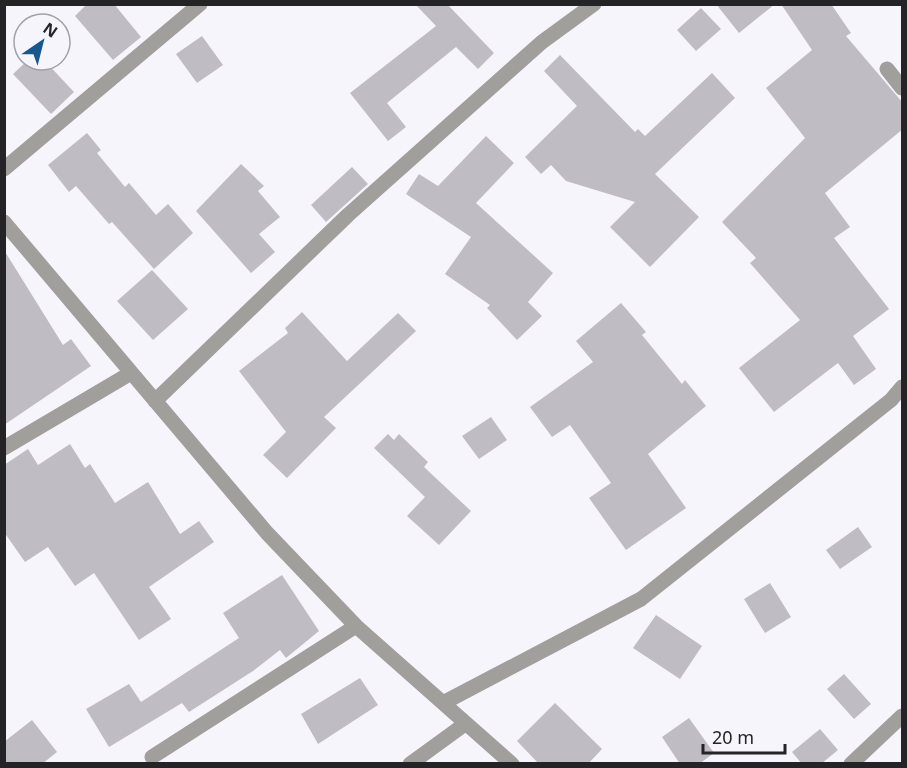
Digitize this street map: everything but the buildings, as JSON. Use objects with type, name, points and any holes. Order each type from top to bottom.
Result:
[{"type":"street","points":[[4,169],[200,4]]},
{"type":"street","points":[[154,401],[348,215],[542,42],[594,4]]},
{"type":"street","points":[[887,69],[903,88]]},
{"type":"street","points":[[4,222],[267,532],[356,626],[512,764]]},
{"type":"street","points":[[4,448],[131,373]]},
{"type":"street","points":[[443,704],[642,599],[891,400],[903,387]]},
{"type":"street","points":[[152,757],[356,626]]},
{"type":"street","points":[[851,764],[903,716]]},
{"type":"street","points":[[410,764],[465,724]]}]
